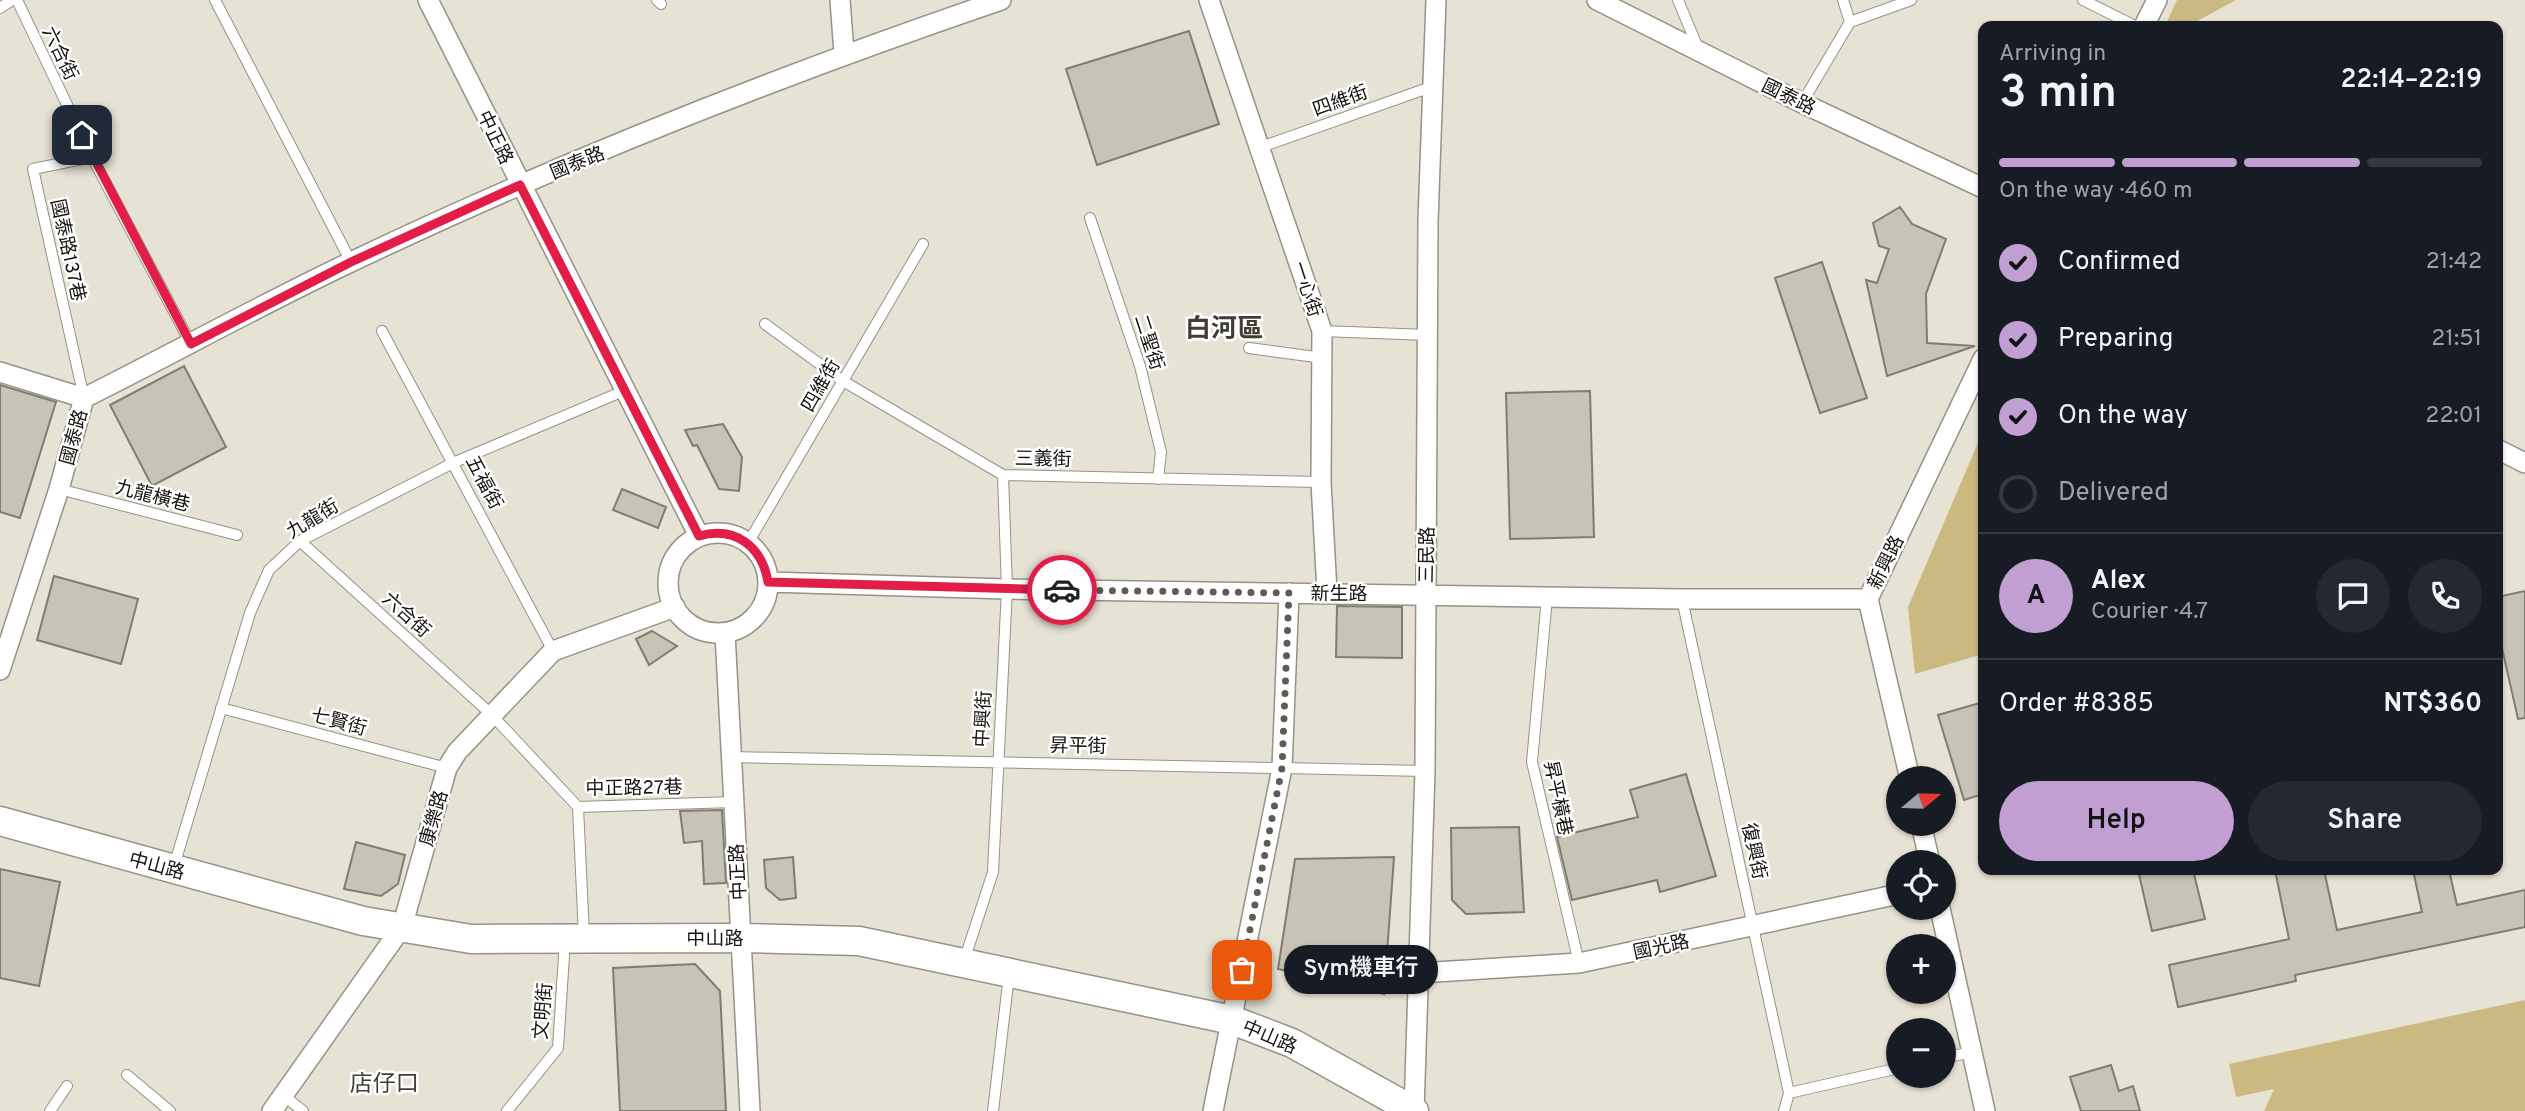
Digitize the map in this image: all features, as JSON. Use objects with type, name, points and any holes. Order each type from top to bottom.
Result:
[{"type":"street","name":"中正路","points":[[428,0],[699,536]]},
{"type":"street","points":[[840,0],[844,54]]},
{"type":"street","name":"國泰路","points":[[0,670],[4,643],[60,489],[84,398],[351,262],[520,185],[844,54],[1001,0]]},
{"type":"street","name":"一心街","points":[[1209,0],[1322,331],[1324,358],[1321,482],[1327,592]]},
{"type":"street","name":"三民路","points":[[1414,1111],[1425,771],[1431,86],[1436,0]]},
{"type":"street","name":"國泰路","points":[[1597,0],[1802,103],[1978,186]]},
{"type":"street","points":[[2146,21],[2157,0]]},
{"type":"street","name":"新興路","points":[[1907,766],[1868,598],[1978,369]]},
{"type":"street","points":[[0,372],[84,398]]},
{"type":"street","points":[[2503,452],[2525,463]]},
{"type":"street","points":[[725,533],[748,543],[759,554],[768,582],[763,603],[751,621],[725,633],[696,628],[675,607],[668,580],[671,566],[687,543],[699,536],[725,533]]},
{"type":"street","name":"新生路","points":[[768,582],[1007,589],[1682,599],[1868,598]]},
{"type":"street","points":[[1213,1111],[1282,768],[1289,593]]},
{"type":"street","name":"康樂路","points":[[278,1103],[402,927],[447,768],[491,714],[553,651],[675,607]]},
{"type":"street","name":"中正路","points":[[725,633],[750,1111]]},
{"type":"street","name":"中山路","points":[[0,821],[363,921],[471,939],[741,937],[859,941],[1009,971],[1232,1020],[1292,1043],[1414,1111]]},
{"type":"street","name":"國光路","points":[[1420,973],[1579,963],[1886,897]]},
{"type":"street","points":[[1943,920],[1985,1111]]},
{"type":"lane","points":[[0,8],[14,0]]},
{"type":"lane","name":"六合街","points":[[14,0],[92,157],[191,344]]},
{"type":"lane","points":[[215,0],[351,262]]},
{"type":"lane","points":[[1678,0],[1699,51]]},
{"type":"lane","points":[[1843,0],[1850,22]]},
{"type":"lane","points":[[1802,103],[1850,22],[1911,0]]},
{"type":"lane","points":[[2083,0],[2125,21]]},
{"type":"lane","name":"四維街","points":[[1261,147],[1431,86]]},
{"type":"lane","name":"國泰路137巷","points":[[84,398],[33,169],[92,157]]},
{"type":"lane","name":"二聖街","points":[[1090,218],[1140,366],[1161,452],[1158,479]]},
{"type":"lane","name":"四維街","points":[[748,543],[923,244]]},
{"type":"lane","name":"三義街","points":[[765,324],[843,381],[1003,475],[1321,482]]},
{"type":"lane","name":"五福街","points":[[382,331],[455,462],[553,651]]},
{"type":"lane","points":[[1322,331],[1429,335]]},
{"type":"lane","points":[[1249,348],[1324,358]]},
{"type":"lane","name":"九龍街","points":[[172,869],[250,613],[269,570],[300,541],[455,462],[626,390]]},
{"type":"lane","name":"中興街","points":[[964,962],[992,872],[1007,589],[1003,475]]},
{"type":"lane","name":"九龍橫巷","points":[[60,489],[237,535]]},
{"type":"lane","name":"六合街","points":[[300,541],[491,714]]},
{"type":"lane","name":"昇平橫巷","points":[[1547,597],[1532,762],[1579,963]]},
{"type":"lane","name":"復興街","points":[[1682,599],[1789,1093],[1784,1111]]},
{"type":"lane","name":"七賢街","points":[[222,708],[447,768]]},
{"type":"lane","name":"中正路27巷","points":[[491,714],[578,807],[733,802]]},
{"type":"lane","name":"昇平街","points":[[730,757],[1425,771]]},
{"type":"lane","name":"文明街","points":[[507,1111],[558,1048],[575,939],[578,807]]},
{"type":"lane","points":[[993,1111],[1009,971]]},
{"type":"lane","points":[[1956,1055],[1972,1052]]},
{"type":"lane","points":[[1789,1093],[1886,1071]]},
{"type":"lane","points":[[127,1075],[170,1111]]},
{"type":"lane","points":[[50,1111],[67,1086]]},
{"type":"lane","points":[[278,1103],[303,1111]]},
{"type":"shaded area","points":[[2177,0],[2236,0],[2197,21],[2167,21]]},
{"type":"shaded area","points":[[1978,443],[1978,655],[1915,674],[1908,607]]},
{"type":"shaded area","points":[[2525,1000],[2525,1111],[2264,1111],[2274,1089],[2236,1097],[2229,1064]]},
{"type":"building","points":[[1189,31],[1219,124],[1097,165],[1066,69]]},
{"type":"building","points":[[1900,207],[1912,224],[1946,239],[1926,294],[1927,343],[1975,346],[1887,376],[1866,280],[1877,283],[1889,249],[1879,246],[1873,223]]},
{"type":"building","points":[[1822,262],[1867,398],[1820,413],[1775,278]]},
{"type":"building","points":[[184,366],[226,447],[152,486],[110,405]]},
{"type":"building","points":[[0,385],[56,402],[20,518],[0,512]]},
{"type":"building","points":[[1590,391],[1594,537],[1510,539],[1506,393]]},
{"type":"building","points":[[723,424],[742,457],[739,491],[719,489],[697,445],[693,446],[685,430]]},
{"type":"building","points":[[622,489],[666,507],[658,528],[613,510]]},
{"type":"building","points":[[54,576],[138,599],[121,664],[37,640]]},
{"type":"building","points":[[2525,591],[2525,718],[2518,719],[2503,653],[2503,596]]},
{"type":"building","points":[[1337,606],[1402,607],[1402,658],[1336,657]]},
{"type":"building","points":[[652,631],[677,646],[649,665],[636,639]]},
{"type":"building","points":[[1978,703],[1978,796],[1964,800],[1956,766],[1954,766],[1938,715]]},
{"type":"building","points":[[1686,774],[1716,876],[1660,892],[1657,880],[1572,900],[1557,837],[1638,817],[1630,790]]},
{"type":"building","points":[[722,810],[726,883],[704,884],[702,841],[684,843],[680,811]]},
{"type":"building","points":[[1519,827],[1524,912],[1466,914],[1452,900],[1451,828]]},
{"type":"building","points":[[356,842],[405,855],[398,884],[381,896],[344,889]]},
{"type":"building","points":[[793,857],[796,898],[780,900],[766,888],[764,860]]},
{"type":"building","points":[[1394,857],[1384,994],[1278,969],[1295,859]]},
{"type":"building","points":[[0,869],[60,882],[39,986],[0,978]]},
{"type":"building","points":[[2139,875],[2194,875],[2205,919],[2152,931]]},
{"type":"building","points":[[2276,875],[2325,875],[2337,930],[2422,912],[2414,875],[2450,875],[2457,905],[2525,890],[2525,927],[2295,975],[2296,981],[2178,1007],[2169,965],[2289,939]]},
{"type":"building","points":[[695,964],[720,991],[726,1111],[620,1111],[613,968]]},
{"type":"building","points":[[2111,1065],[2119,1091],[2133,1086],[2140,1111],[2081,1111],[2070,1077]]},
{"type":"way so far","points":[[1062,590],[1289,593],[1282,768],[1242,970]]},
{"type":"place","name":"Sym機車行","points":[[1242,970]]},
{"type":"district","name":"白河區","points":[[1224,328]]},
{"type":"district","name":"店仔口","points":[[384,1083]]},
{"type":"route","points":[[82,135],[191,344],[351,262],[520,185],[699,536],[725,533],[748,543],[759,554],[768,582],[1062,590]]}]
